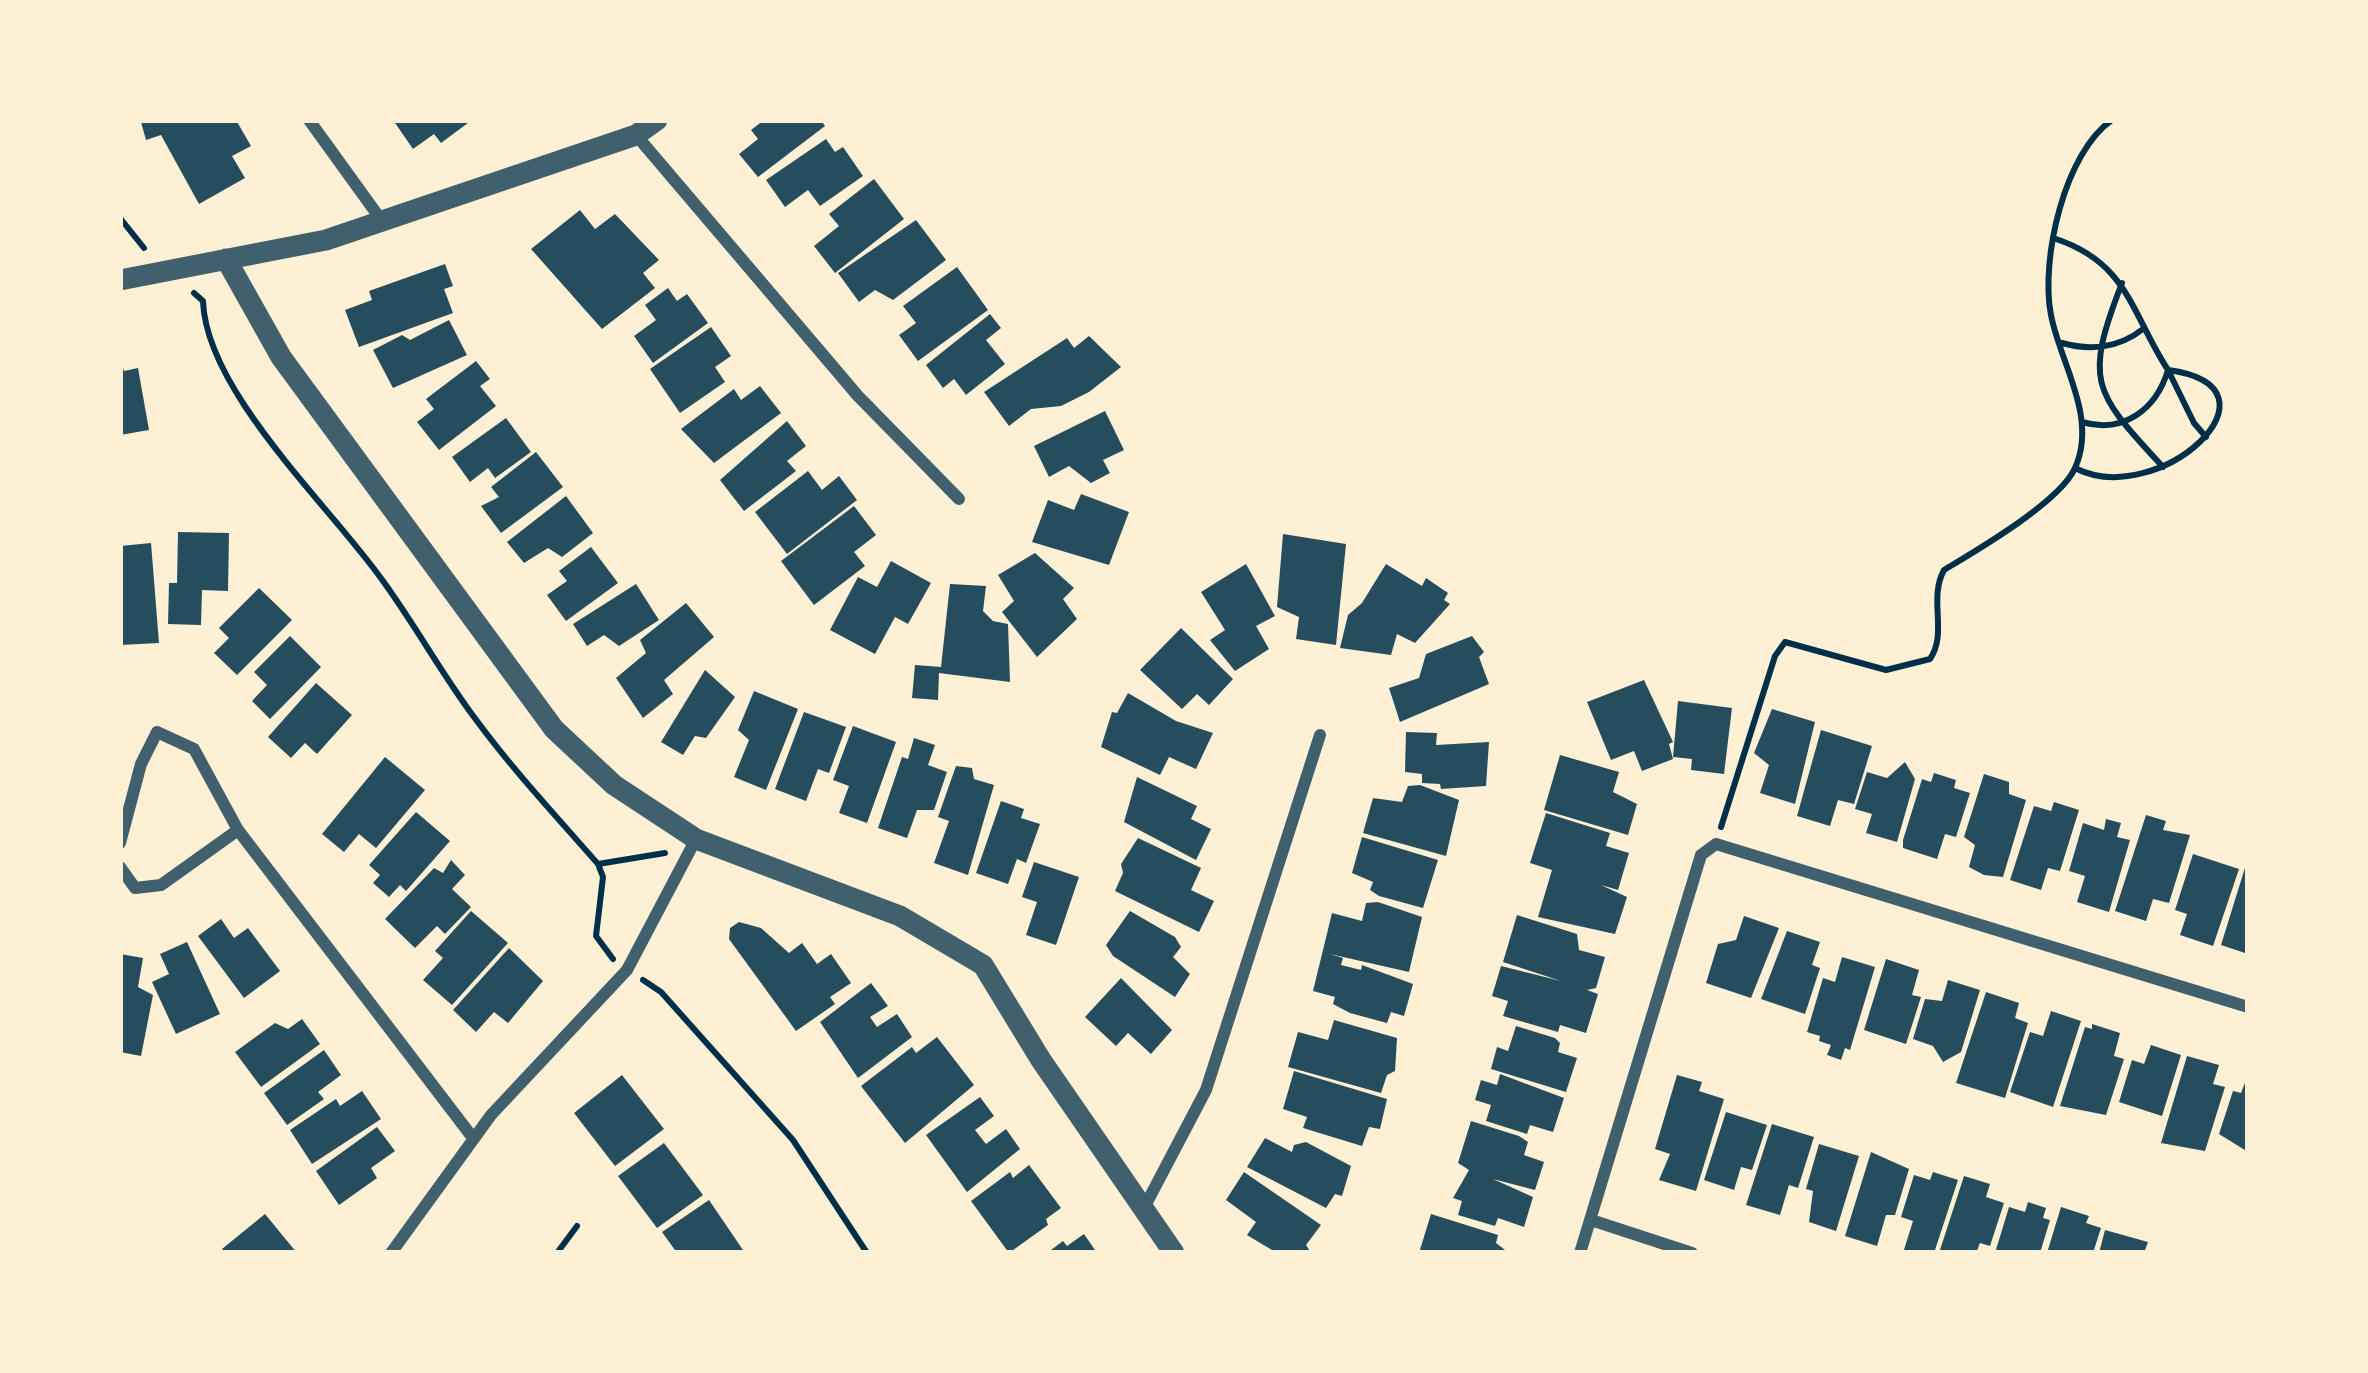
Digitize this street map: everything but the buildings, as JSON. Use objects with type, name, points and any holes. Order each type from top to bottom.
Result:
[{"type":"street","points":[[309,120],[382,222]]},
{"type":"street","points":[[120,280],[326,240],[636,135],[657,120]]},
{"type":"street","points":[[636,135],[858,396],[959,499]]},
{"type":"street","points":[[226,259],[281,356],[554,730],[614,785],[696,839],[900,916],[983,965],[1174,1253]]},
{"type":"street","points":[[120,843],[141,764],[157,732],[194,749],[238,830],[472,1138]]},
{"type":"street","points":[[1144,1208],[1206,1090],[1320,735]]},
{"type":"street","points":[[120,867],[135,889],[161,885],[238,830]]},
{"type":"street","points":[[391,1253],[472,1138],[627,970],[696,839]]},
{"type":"street","points":[[1580,1253],[1701,855],[1716,844],[2248,1006]]},
{"type":"street","points":[[1592,1220],[1692,1253]]},
{"type":"path","points":[[1716,844],[1775,656],[1785,642],[1886,670],[1930,659],[1939,638],[1935,586],[1944,570],[2052,496],[2075,468],[2083,422],[2051,318],[2049,285],[2068,176],[2090,135],[2112,120]]},
{"type":"path","points":[[2056,239],[2082,248],[2122,283],[2194,423],[2206,437]]},
{"type":"path","points":[[2122,283],[2101,348],[2098,378],[2104,400],[2163,467]]},
{"type":"path","points":[[202,301],[209,342],[268,436],[381,577],[474,717],[598,864],[603,877],[596,936],[603,952],[661,992],[793,1140],[867,1253]]},
{"type":"path","points":[[2062,343],[2085,350],[2101,348],[2143,329]]},
{"type":"path","points":[[2083,422],[2112,428],[2126,424],[2164,385],[2168,370]]},
{"type":"path","points":[[2075,468],[2087,474],[2126,476],[2187,457],[2206,437],[2222,414],[2218,395],[2202,379],[2168,370]]},
{"type":"path","points":[[598,864],[654,859],[696,839]]},
{"type":"path","points":[[557,1253],[577,1226]]}]
